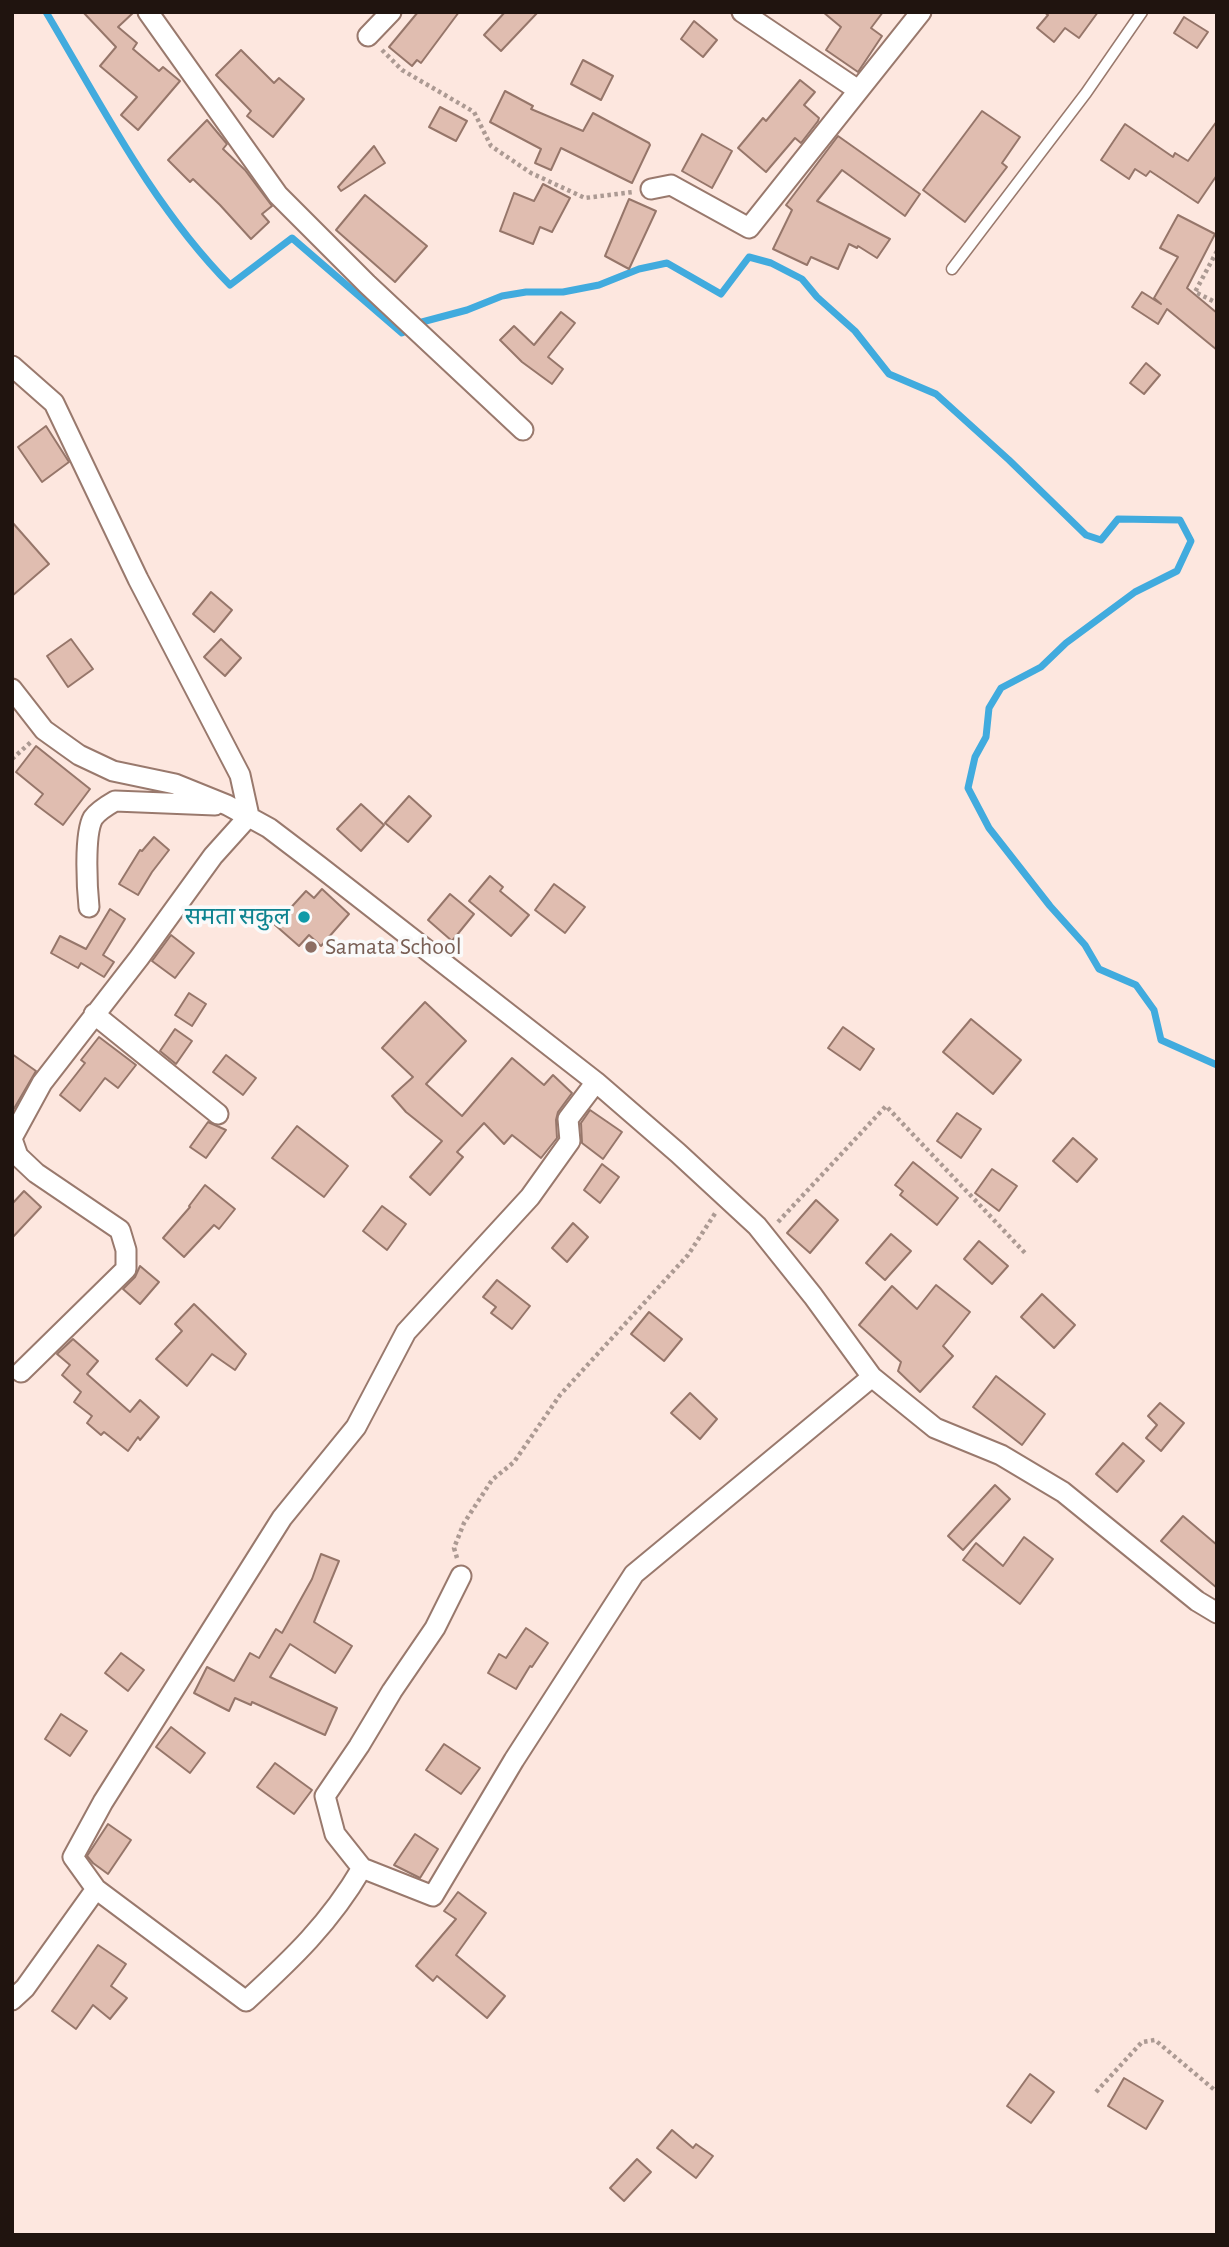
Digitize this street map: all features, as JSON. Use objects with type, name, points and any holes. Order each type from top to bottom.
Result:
[{"type":"street","points":[[148,12],[278,195],[401,316],[523,430]]},
{"type":"street","points":[[368,36],[391,12]]},
{"type":"street","points":[[741,12],[858,90]]},
{"type":"street","points":[[651,189],[671,186],[749,228],[921,12]]},
{"type":"street","points":[[12,366],[54,403],[138,579],[240,775],[249,816]]},
{"type":"street","points":[[12,689],[44,730],[96,764],[113,771],[175,784],[226,805],[249,816],[309,859],[597,1082],[726,1197],[765,1236],[872,1377],[935,1428],[1001,1455],[1063,1492],[1197,1601],[1217,1613]]},
{"type":"street","points":[[89,907],[86,866],[93,819],[104,808],[115,801],[226,805]]},
{"type":"street","points":[[21,1372],[126,1269],[126,1250],[120,1230],[36,1173],[18,1156],[12,1138],[42,1083],[139,958],[213,856],[249,816]]},
{"type":"street","points":[[94,1014],[218,1114]]},
{"type":"street","points":[[362,1868],[347,1894],[303,1949],[246,2001],[96,1889],[73,1857],[111,1790],[282,1518],[356,1427],[406,1332],[530,1197],[570,1141],[568,1119],[597,1082]]},
{"type":"street","points":[[461,1576],[435,1628],[325,1796],[335,1834],[362,1868],[433,1896],[514,1760],[634,1574],[872,1377]]},
{"type":"street","points":[[12,2000],[25,1988],[96,1889]]},
{"type":"lane","points":[[952,269],[1086,93],[1142,12]]},
{"type":"path","points":[[368,36],[402,70],[474,112],[491,146],[531,173],[584,198],[651,189]]},
{"type":"path","points":[[1217,251],[1195,292],[1217,303]]},
{"type":"path","points":[[765,1236],[886,1106],[1026,1254]]},
{"type":"path","points":[[461,1576],[454,1548],[464,1523],[492,1480],[514,1462],[560,1395],[688,1255],[726,1197]]},
{"type":"path","points":[[1096,2092],[1142,2042],[1155,2040],[1217,2092]]},
{"type":"building","points":[[83,12],[134,12],[118,27],[137,43],[133,49],[159,71],[163,67],[180,81],[138,130],[121,115],[137,97],[100,66],[116,47]]},
{"type":"building","points":[[418,12],[459,12],[421,63],[417,60],[412,66],[389,47]]},
{"type":"building","points":[[505,12],[538,12],[501,51],[484,35]]},
{"type":"building","points":[[823,12],[883,12],[871,28],[882,36],[858,72],[826,50],[841,27]]},
{"type":"building","points":[[1044,12],[1098,12],[1079,38],[1065,28],[1054,42],[1037,28],[1048,15]]},
{"type":"building","points":[[1184,17],[1208,32],[1197,48],[1174,33]]},
{"type":"building","points":[[694,21],[717,40],[703,57],[681,39]]},
{"type":"building","points":[[241,50],[274,83],[279,78],[304,99],[273,137],[247,116],[251,111],[216,75]]},
{"type":"building","points":[[583,60],[613,76],[601,100],[571,84]]},
{"type":"building","points":[[800,80],[815,92],[804,105],[819,118],[818,121],[801,143],[795,138],[766,172],[738,148],[763,118],[766,121]]},
{"type":"building","points":[[505,91],[533,106],[531,109],[583,131],[593,113],[649,143],[632,183],[561,148],[551,170],[535,163],[541,149],[490,122]]},
{"type":"building","points":[[440,107],[467,121],[456,141],[429,127]]},
{"type":"building","points":[[982,111],[1020,137],[1002,163],[1007,167],[965,222],[923,190]]},
{"type":"building","points":[[207,120],[227,144],[223,149],[245,170],[272,206],[262,214],[269,222],[251,239],[193,179],[190,182],[168,160]]},
{"type":"building","points":[[1217,121],[1217,175],[1198,203],[1150,171],[1146,176],[1135,169],[1129,179],[1101,160],[1125,124],[1173,157],[1175,153],[1188,161]]},
{"type":"building","points":[[702,134],[732,151],[712,188],[682,171]]},
{"type":"building","points":[[838,136],[920,194],[905,216],[842,170],[817,201],[890,239],[877,258],[858,246],[857,248],[849,244],[838,269],[811,257],[807,265],[773,249],[792,210],[786,205]]},
{"type":"building","points":[[374,146],[385,163],[341,191],[338,187]]},
{"type":"building","points":[[543,184],[570,198],[552,232],[540,227],[533,244],[500,231],[514,193],[534,201]]},
{"type":"building","points":[[365,195],[427,246],[395,282],[336,230]]},
{"type":"building","points":[[629,199],[656,211],[629,269],[605,256]]},
{"type":"building","points":[[1178,215],[1215,234],[1187,288],[1217,313],[1217,350],[1167,309],[1158,324],[1132,307],[1142,292],[1161,304],[1154,298],[1178,257],[1160,248]]},
{"type":"building","points":[[561,312],[575,323],[548,357],[563,369],[552,384],[522,362],[500,340],[514,326],[534,345]]},
{"type":"building","points":[[1146,363],[1160,375],[1144,394],[1130,383]]},
{"type":"building","points":[[46,426],[69,462],[42,482],[18,447]]},
{"type":"building","points":[[12,522],[49,564],[12,596]]},
{"type":"building","points":[[211,592],[232,610],[214,632],[193,614]]},
{"type":"building","points":[[71,639],[93,669],[68,687],[47,656]]},
{"type":"building","points":[[221,639],[241,658],[225,676],[204,657]]},
{"type":"building","points":[[36,746],[90,789],[63,825],[35,804],[43,794],[16,772]]},
{"type":"building","points":[[409,796],[431,816],[408,842],[385,823]]},
{"type":"building","points":[[361,804],[384,825],[361,851],[337,829]]},
{"type":"building","points":[[154,837],[169,850],[138,895],[119,884],[140,850]]},
{"type":"building","points":[[490,876],[503,887],[500,891],[529,915],[511,936],[469,901]]},
{"type":"building","points":[[554,884],[585,907],[565,933],[535,910]]},
{"type":"building","name":"समता सकुल","points":[[322,889],[349,914],[321,946],[309,935],[299,946],[275,925],[306,891],[314,898]]},
{"type":"building","points":[[450,894],[474,914],[452,941],[428,920]]},
{"type":"building","points":[[110,909],[125,919],[103,955],[114,962],[104,977],[81,963],[78,968],[51,953],[60,936],[86,949]]},
{"type":"building","points":[[171,935],[194,953],[175,978],[152,961]]},
{"type":"building","points":[[189,993],[206,1004],[192,1026],[175,1015]]},
{"type":"building","points":[[425,1002],[466,1041],[426,1084],[462,1116],[512,1058],[544,1085],[553,1075],[572,1093],[558,1112],[557,1138],[541,1158],[512,1135],[504,1144],[484,1123],[457,1152],[463,1157],[430,1195],[410,1177],[442,1141],[406,1112],[392,1096],[413,1077],[382,1048]]},
{"type":"building","points":[[971,1019],[1021,1060],[993,1094],[943,1052]]},
{"type":"building","points":[[843,1027],[874,1049],[860,1070],[828,1048]]},
{"type":"building","points":[[175,1029],[192,1041],[176,1064],[160,1051]]},
{"type":"building","points":[[99,1037],[136,1065],[118,1088],[105,1078],[80,1111],[60,1095],[85,1063],[81,1060]]},
{"type":"building","points":[[12,1054],[36,1071],[12,1112]]},
{"type":"building","points":[[226,1055],[256,1078],[243,1095],[213,1072]]},
{"type":"building","points":[[590,1110],[622,1132],[603,1159],[582,1143],[581,1123]]},
{"type":"building","points":[[957,1113],[981,1129],[961,1158],[937,1141]]},
{"type":"building","points":[[208,1122],[226,1130],[206,1158],[190,1147]]},
{"type":"building","points":[[297,1126],[348,1166],[324,1197],[272,1158]]},
{"type":"building","points":[[1073,1138],[1097,1159],[1077,1182],[1053,1161]]},
{"type":"building","points":[[913,1162],[958,1198],[937,1225],[900,1195],[903,1191],[895,1185]]},
{"type":"building","points":[[602,1164],[619,1177],[600,1203],[584,1190]]},
{"type":"building","points":[[992,1169],[1017,1186],[999,1211],[975,1193]]},
{"type":"building","points":[[205,1185],[235,1209],[219,1229],[214,1225],[184,1257],[163,1238]]},
{"type":"building","points":[[24,1191],[41,1207],[12,1238],[12,1204]]},
{"type":"building","points":[[816,1200],[838,1220],[810,1253],[787,1233]]},
{"type":"building","points":[[382,1206],[406,1224],[387,1250],[363,1231]]},
{"type":"building","points":[[573,1223],[588,1237],[567,1262],[552,1248]]},
{"type":"building","points":[[891,1234],[911,1251],[885,1280],[866,1263]]},
{"type":"building","points":[[979,1241],[1008,1266],[992,1284],[964,1259]]},
{"type":"building","points":[[140,1266],[159,1282],[140,1304],[123,1289],[135,1277]]},
{"type":"building","points":[[497,1280],[530,1306],[512,1329],[491,1313],[496,1307],[483,1297]]},
{"type":"building","points":[[936,1285],[970,1312],[943,1346],[953,1356],[920,1392],[898,1371],[901,1362],[859,1325],[892,1286],[917,1309]]},
{"type":"building","points":[[1042,1294],[1075,1325],[1054,1348],[1021,1317]]},
{"type":"building","points":[[194,1304],[246,1354],[235,1370],[212,1354],[187,1386],[156,1359],[182,1331],[175,1324]]},
{"type":"building","points":[[649,1312],[682,1339],[664,1361],[631,1334]]},
{"type":"building","points":[[73,1339],[98,1361],[87,1374],[130,1412],[140,1400],[159,1417],[128,1451],[104,1432],[101,1435],[87,1423],[92,1416],[74,1402],[81,1392],[62,1375],[70,1365],[57,1354]]},
{"type":"building","points":[[996,1376],[1045,1414],[1022,1445],[973,1407]]},
{"type":"building","points":[[690,1393],[717,1419],[700,1439],[671,1413]]},
{"type":"building","points":[[1160,1403],[1184,1423],[1161,1451],[1146,1438],[1157,1425],[1148,1416]]},
{"type":"building","points":[[1123,1443],[1144,1461],[1117,1492],[1096,1474]]},
{"type":"building","points":[[995,1485],[1010,1499],[963,1550],[948,1536]]},
{"type":"building","points":[[1183,1516],[1217,1545],[1217,1588],[1161,1541]]},
{"type":"building","points":[[1024,1537],[1053,1559],[1020,1604],[963,1560],[976,1543],[1003,1566]]},
{"type":"building","points":[[321,1554],[339,1561],[314,1622],[352,1646],[335,1673],[290,1644],[270,1677],[337,1708],[325,1735],[252,1702],[251,1705],[235,1698],[229,1711],[194,1693],[207,1667],[234,1681],[250,1653],[259,1658],[276,1629],[282,1633],[312,1579]]},
{"type":"building","points":[[526,1628],[548,1643],[516,1689],[488,1673],[499,1654],[506,1658]]},
{"type":"building","points":[[121,1653],[144,1670],[128,1691],[105,1673]]},
{"type":"building","points":[[61,1714],[87,1731],[70,1756],[45,1739]]},
{"type":"building","points":[[171,1727],[205,1753],[190,1773],[156,1747]]},
{"type":"building","points":[[444,1744],[480,1768],[461,1794],[426,1770]]},
{"type":"building","points":[[275,1763],[312,1790],[294,1814],[257,1787]]},
{"type":"building","points":[[108,1824],[131,1840],[108,1874],[87,1856]]},
{"type":"building","points":[[415,1834],[438,1849],[420,1878],[394,1865]]},
{"type":"building","points":[[458,1892],[486,1913],[456,1955],[505,1996],[487,2018],[437,1976],[433,1981],[416,1966],[456,1919],[444,1911]]},
{"type":"building","points":[[98,1945],[126,1964],[111,1986],[127,1998],[110,2019],[93,2005],[76,2029],[52,2011]]},
{"type":"building","points":[[1030,2074],[1054,2092],[1031,2123],[1007,2106]]},
{"type":"building","points":[[1124,2078],[1163,2101],[1146,2129],[1108,2106]]},
{"type":"building","points":[[672,2130],[693,2148],[696,2144],[713,2156],[696,2178],[657,2148]]},
{"type":"building","points":[[637,2159],[651,2172],[624,2201],[610,2188]]},
{"type":"waterway","points":[[46,12],[153,189],[202,255],[230,285],[292,238],[402,333],[422,322],[467,310],[502,296],[526,292],[563,292],[599,285],[639,269],[667,263],[721,294],[749,257],[771,263],[802,279],[817,297],[855,331],[889,374],[936,394],[1086,535],[1101,540],[1118,519],[1180,520],[1191,541],[1177,571],[1135,592],[1066,643],[1041,667],[1001,688],[989,708],[986,737],[975,757],[968,788],[989,828],[1050,906],[1085,945],[1099,969],[1136,985],[1154,1010],[1161,1040],[1217,1065]]},
{"type":"place","name":"समता सकुल","points":[[304,917]]},
{"type":"place","name":"Samata School","points":[[311,947]]}]
